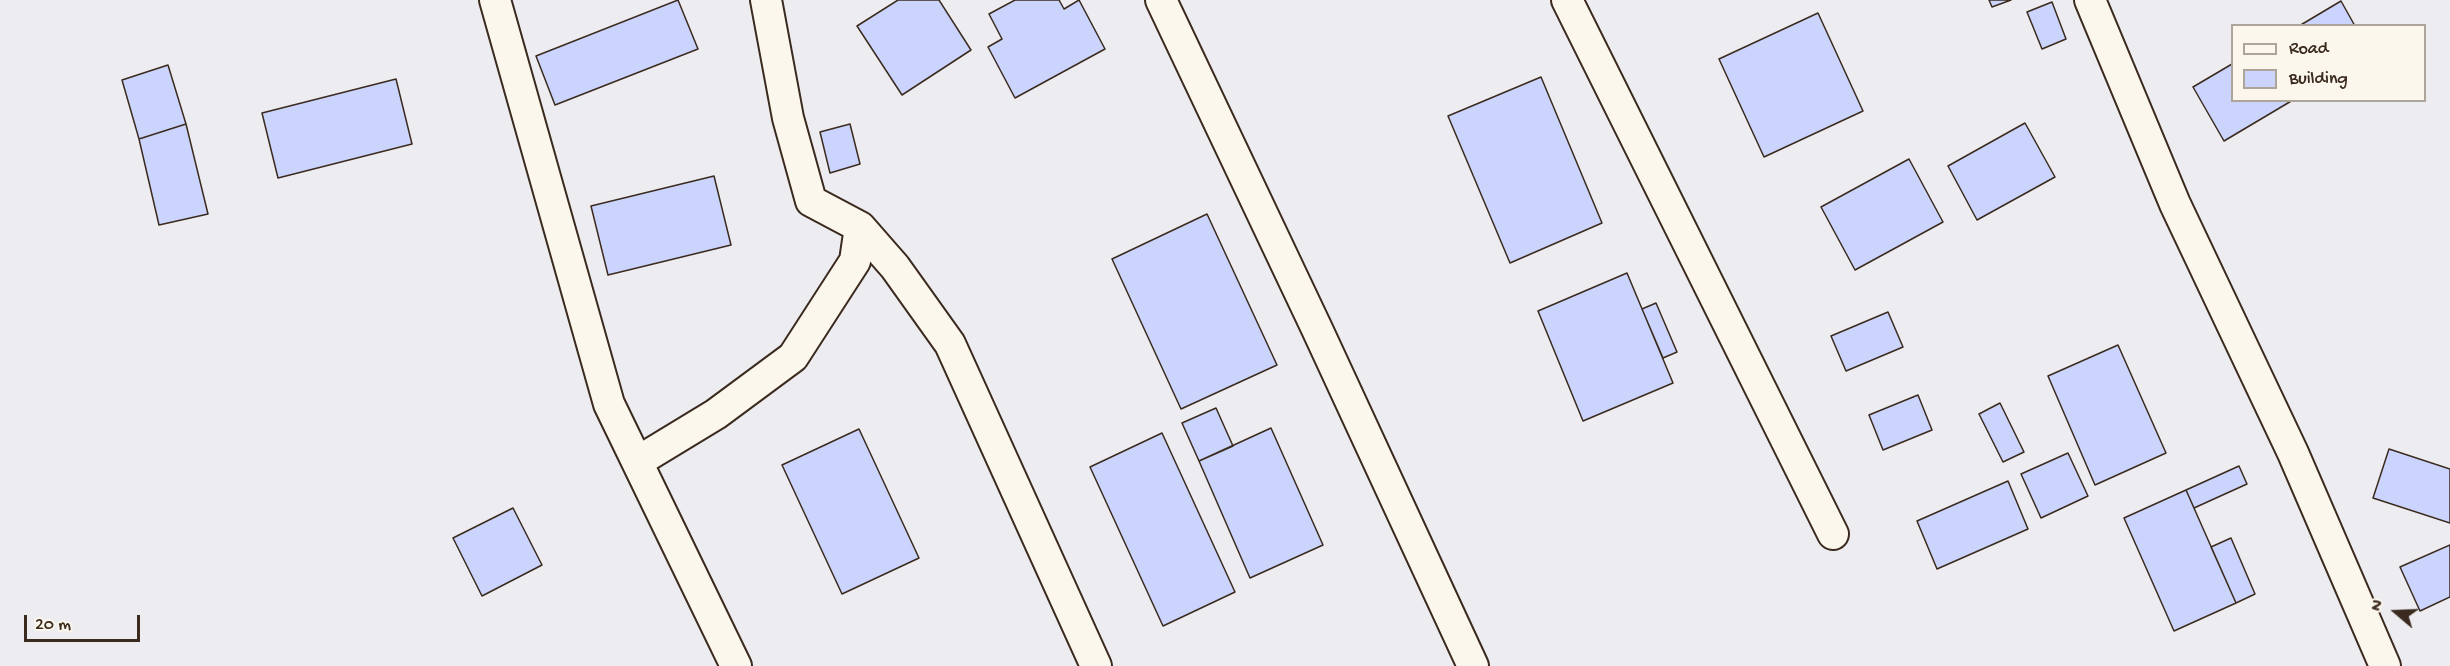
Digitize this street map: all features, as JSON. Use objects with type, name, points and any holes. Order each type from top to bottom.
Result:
[{"type":"street","points":[[495,0],[609,404],[736,666]]},
{"type":"street","points":[[766,0],[788,118],[811,201],[860,227],[895,267],[950,344],[1096,666]]},
{"type":"street","points":[[1161,0],[1473,666]]},
{"type":"street","points":[[1567,0],[1833,534]]},
{"type":"street","points":[[2090,0],[2175,204],[2293,453],[2385,666]]},
{"type":"street","points":[[637,462],[716,414],[793,357],[855,261],[860,227]]},
{"type":"building","points":[[678,0],[698,49],[555,105],[536,56]]},
{"type":"building","points":[[898,0],[939,0],[971,50],[902,95],[857,26]]},
{"type":"building","points":[[1015,0],[1059,0],[1064,9],[1079,0],[1105,49],[1015,98],[988,47],[1002,39],[989,14]]},
{"type":"building","points":[[1989,0],[2011,0],[1992,7]]},
{"type":"building","points":[[2341,1],[2354,24],[2302,24]]},
{"type":"building","points":[[2052,2],[2066,39],[2042,49],[2027,12]]},
{"type":"building","points":[[1818,13],[1863,111],[1764,157],[1719,59]]},
{"type":"building","points":[[168,65],[186,124],[139,139],[122,80]]},
{"type":"building","points":[[2231,65],[2231,102],[2290,102],[2224,141],[2193,87]]},
{"type":"building","points":[[1541,77],[1602,223],[1510,263],[1448,116]]},
{"type":"building","points":[[396,79],[412,144],[278,178],[262,113]]},
{"type":"building","points":[[2025,123],[2055,177],[1977,220],[1948,166]]},
{"type":"building","points":[[186,124],[208,214],[159,225],[139,139]]},
{"type":"building","points":[[850,124],[860,164],[830,173],[820,132]]},
{"type":"building","points":[[1909,159],[1943,222],[1855,270],[1821,207]]},
{"type":"building","points":[[714,176],[731,245],[608,275],[591,206]]},
{"type":"building","points":[[1207,214],[1277,365],[1181,409],[1112,259]]},
{"type":"building","points":[[1627,273],[1673,383],[1583,421],[1538,311]]},
{"type":"building","points":[[1656,303],[1677,352],[1663,358],[1642,309]]},
{"type":"building","points":[[1888,312],[1903,347],[1846,371],[1831,336]]},
{"type":"building","points":[[2118,345],[2166,453],[2095,485],[2048,376]]},
{"type":"building","points":[[1918,395],[1932,430],[1883,450],[1869,415]]},
{"type":"building","points":[[2000,403],[2024,452],[2003,462],[1979,414]]},
{"type":"building","points":[[1216,408],[1233,446],[1199,461],[1182,423]]},
{"type":"building","points":[[1271,428],[1323,545],[1250,578],[1199,461]]},
{"type":"building","points":[[859,429],[919,558],[842,594],[782,465]]},
{"type":"building","points":[[1162,433],[1235,592],[1163,626],[1090,467]]},
{"type":"building","points":[[2389,449],[2450,469],[2450,523],[2373,498]]},
{"type":"building","points":[[2068,453],[2088,496],[2041,518],[2021,474]]},
{"type":"building","points":[[2239,466],[2247,484],[2194,508],[2186,490]]},
{"type":"building","points":[[2008,481],[2028,529],[1937,569],[1917,521]]},
{"type":"building","points":[[2186,490],[2236,603],[2174,631],[2124,518]]},
{"type":"building","points":[[513,508],[542,565],[482,596],[453,538]]},
{"type":"building","points":[[2231,538],[2255,594],[2236,603],[2211,547]]},
{"type":"building","points":[[2450,545],[2450,597],[2420,611],[2400,567]]}]
